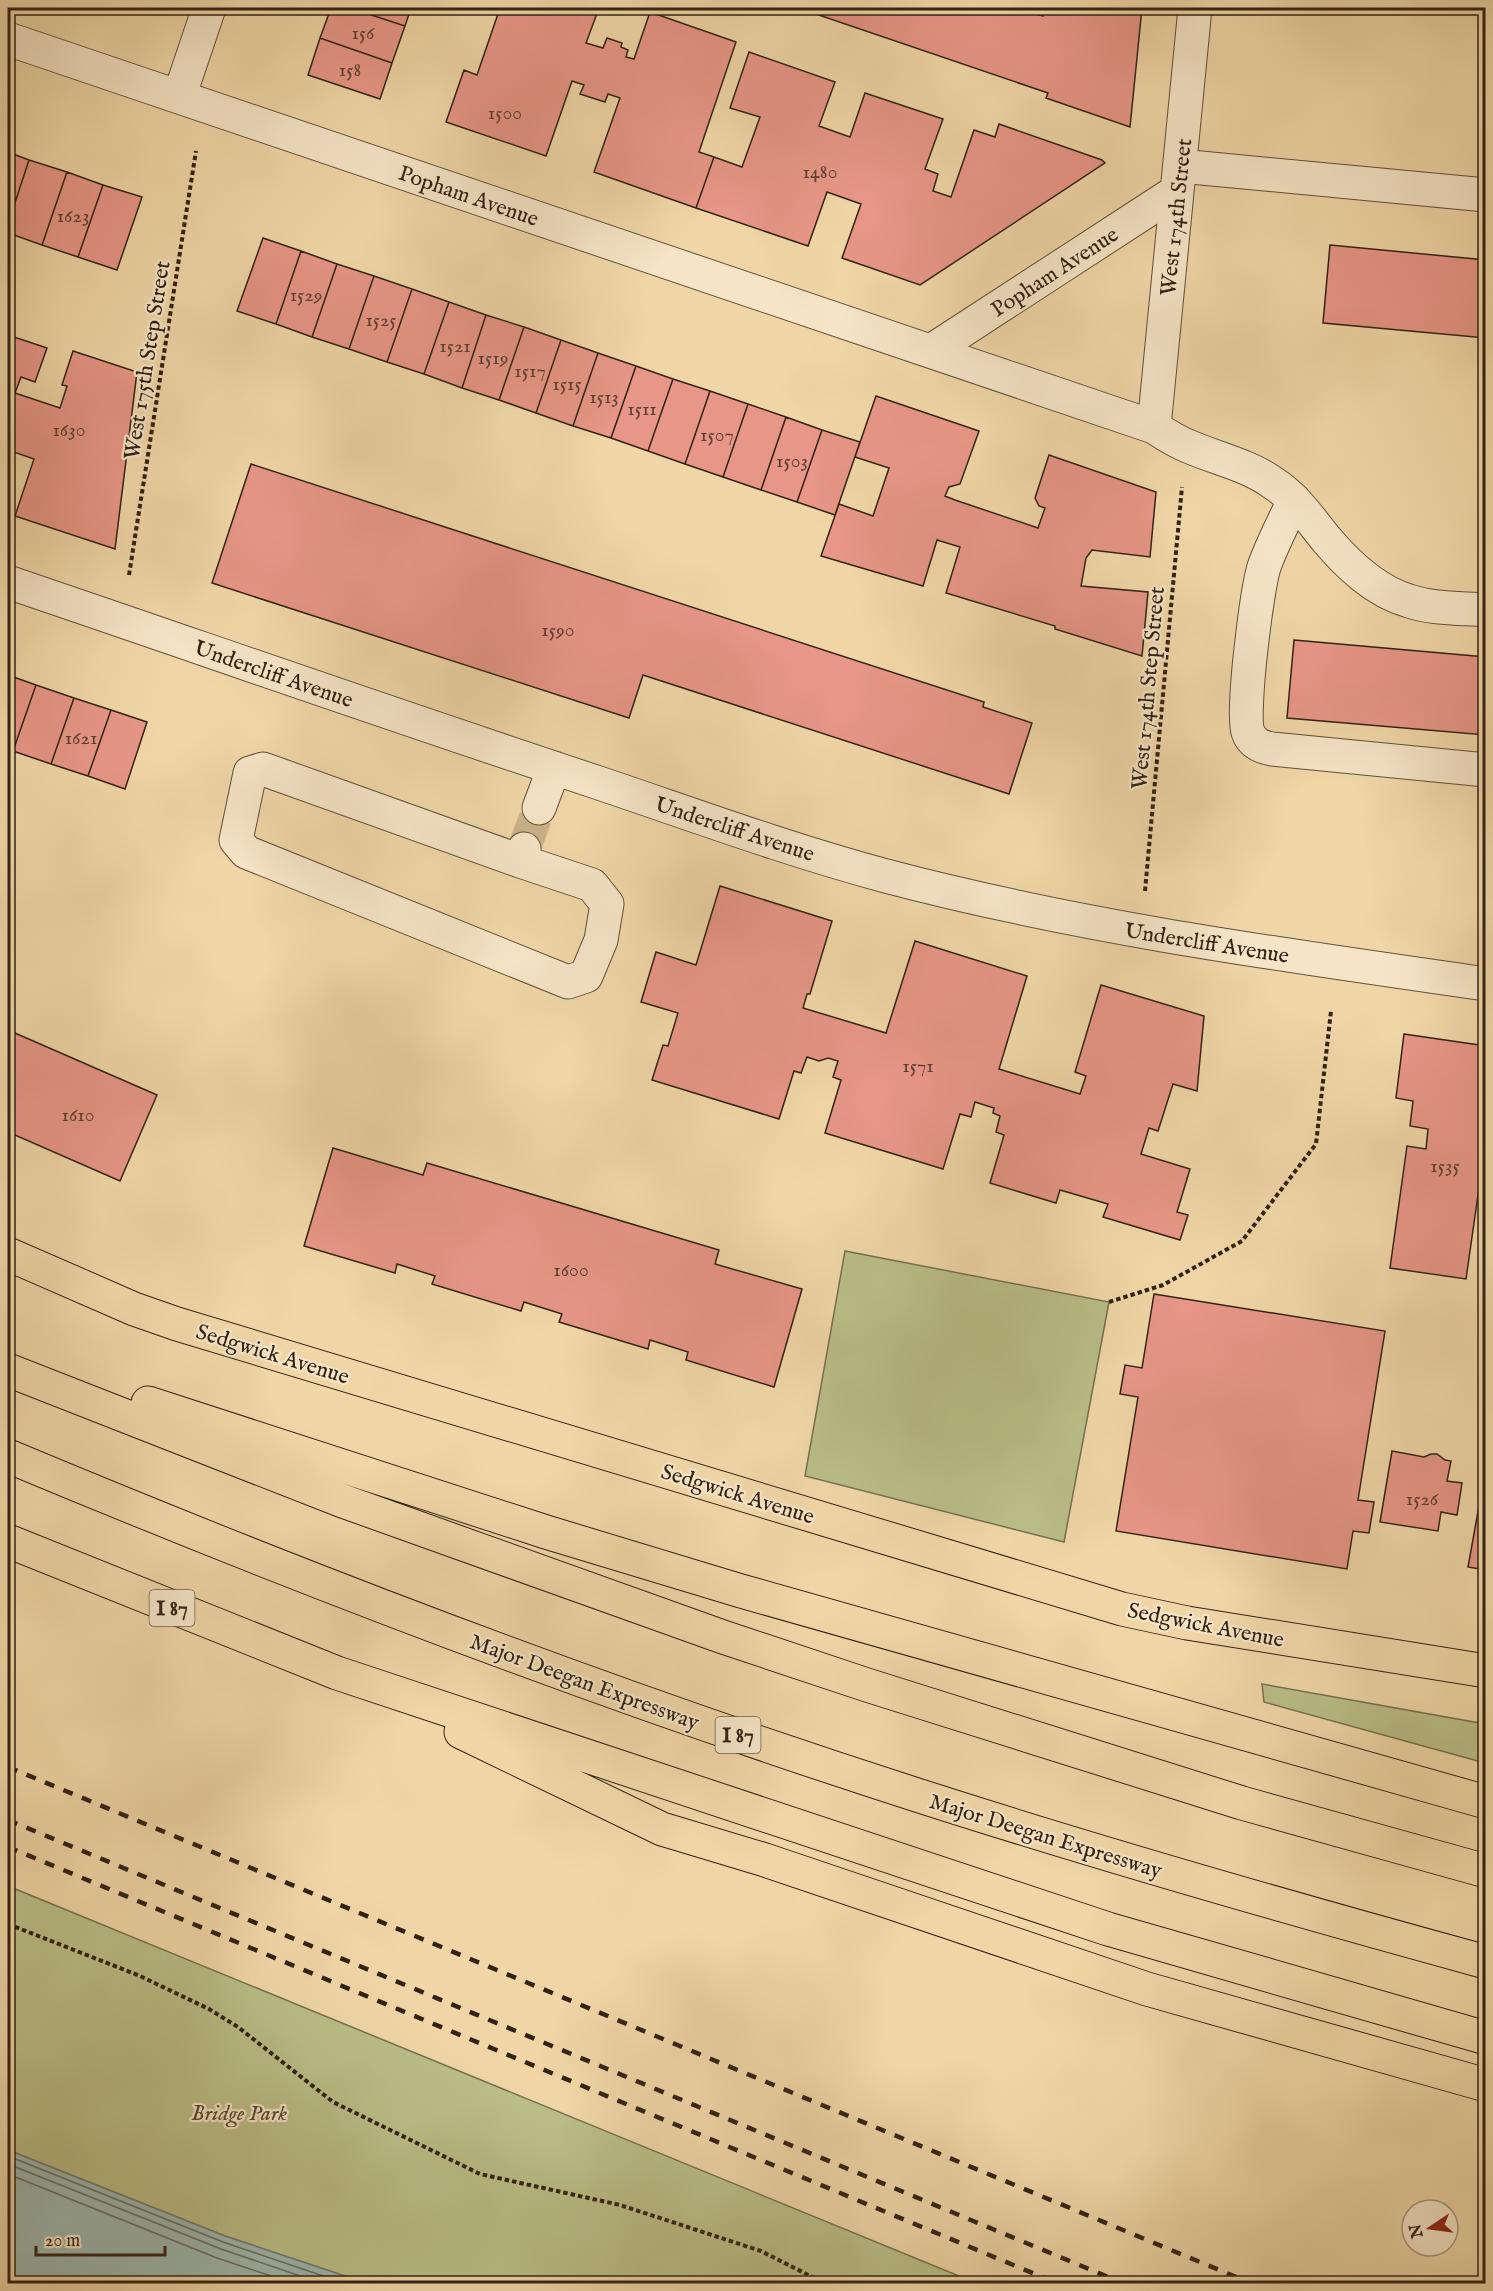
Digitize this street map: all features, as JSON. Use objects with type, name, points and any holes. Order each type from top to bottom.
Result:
[{"type":"main road","name":"Sedgwick Avenue","points":[[8,1254],[134,1309],[177,1324],[1122,1609],[1187,1623],[1485,1671]]},
{"type":"main road","points":[[8,1357],[535,1528],[741,1591],[1485,1802]]},
{"type":"main road","points":[[8,1370],[340,1500],[712,1634],[900,1696],[1242,1803],[1485,1871]]},
{"type":"main road","name":"Major Deegan Expressway","points":[[8,1456],[342,1592],[766,1745],[1076,1845],[1485,1962]]},
{"type":"main road","name":"I 87","points":[[8,1541],[337,1673],[1108,1929],[1485,2038]]},
{"type":"main road","points":[[337,1673],[662,1829],[765,1860],[1147,1989],[1485,2085]]},
{"type":"street","points":[[179,97],[209,8]]},
{"type":"street","name":"West 174th Street","points":[[1154,427],[1195,8]]},
{"type":"street","name":"Popham Avenue","points":[[8,39],[1154,427],[1184,445],[1236,463],[1266,477],[1294,500],[1352,567],[1378,587],[1409,601],[1485,610]]},
{"type":"street","points":[[1179,179],[1485,195]]},
{"type":"street","name":"Popham Avenue","points":[[931,351],[1179,179]]},
{"type":"street","points":[[1294,500],[1264,568],[1258,599],[1245,721],[1252,740],[1262,747],[1272,749],[1485,770]]},
{"type":"street","name":"Undercliff Avenue","points":[[8,582],[835,861],[1013,907],[1223,946],[1485,984]]},
{"type":"street","points":[[539,808],[554,768]]},
{"type":"street","points":[[263,769],[522,855],[592,885],[607,904],[601,940],[586,976],[568,982],[246,852],[236,840],[250,772],[263,769]]},
{"type":"path","name":"West 175th Step Street","points":[[129,574],[196,152]]},
{"type":"path","name":"West 174th Step Street","points":[[1145,891],[1182,487]]},
{"type":"path","points":[[1109,1302],[1163,1286],[1242,1241],[1316,1144],[1330,1011]]},
{"type":"path","points":[[8,1924],[140,1976],[209,2009],[238,2026],[333,2102],[480,2174],[620,2205],[761,2251],[826,2283]]},
{"type":"green space","points":[[845,1251],[1109,1302],[1064,1542],[805,1476]]},
{"type":"green space","points":[[1262,1684],[1485,1724],[1485,1763],[1264,1702]]},
{"type":"green space","name":"Bridge Park","points":[[8,1886],[976,2283],[366,2283],[225,2236],[8,2150]]},
{"type":"water","points":[[8,2150],[225,2236],[366,2283],[8,2283]]},
{"type":"building","points":[[331,8],[350,8],[405,26],[392,63],[320,38]]},
{"type":"building","points":[[350,8],[411,8],[405,26]]},
{"type":"building","points":[[500,8],[599,8],[586,43],[603,48],[607,38],[622,43],[621,47],[628,50],[626,57],[634,59],[650,12],[736,42],[699,152],[714,157],[696,208],[594,172],[620,98],[608,94],[605,102],[580,94],[584,85],[572,81],[546,156],[446,122],[464,70],[477,75]]},
{"type":"building","points":[[815,8],[1019,8],[1043,16],[1046,8],[1142,8],[1130,127],[1046,98],[1048,93],[813,13]]},
{"type":"building","points":[[320,38],[392,63],[380,99],[308,75]]},
{"type":"building","points":[[749,52],[835,82],[819,126],[850,137],[865,93],[943,119],[925,169],[938,174],[933,191],[951,197],[974,130],[995,137],[999,124],[1105,163],[920,285],[842,258],[861,204],[827,192],[808,246],[696,208],[714,157],[742,167],[760,117],[730,108]]},
{"type":"building","points":[[8,152],[29,160],[8,224]]},
{"type":"building","points":[[29,160],[67,172],[42,245],[8,233],[8,224]]},
{"type":"building","points":[[67,172],[103,185],[78,257],[42,245]]},
{"type":"building","points":[[103,185],[142,197],[117,270],[78,257]]},
{"type":"building","points":[[263,238],[301,251],[276,324],[237,311]]},
{"type":"building","points":[[1330,245],[1486,260],[1486,338],[1323,323]]},
{"type":"building","points":[[301,251],[337,264],[312,337],[276,324]]},
{"type":"building","points":[[337,264],[374,276],[349,349],[312,337]]},
{"type":"building","points":[[374,276],[412,289],[387,362],[349,349]]},
{"type":"building","points":[[412,289],[449,302],[424,374],[387,362]]},
{"type":"building","points":[[449,302],[486,315],[462,388],[424,374]]},
{"type":"building","points":[[486,315],[524,327],[499,400],[462,388]]},
{"type":"building","points":[[524,327],[561,340],[536,413],[499,400]]},
{"type":"building","points":[[8,335],[47,348],[35,382],[21,377],[15,393],[60,408],[67,386],[62,385],[73,351],[137,372],[115,549],[15,516],[34,459],[8,450]]},
{"type":"building","points":[[561,340],[598,353],[573,426],[536,413]]},
{"type":"building","points":[[598,353],[636,366],[611,438],[573,426]]},
{"type":"building","points":[[636,366],[673,379],[648,451],[611,438]]},
{"type":"building","points":[[673,379],[710,391],[685,464],[648,451]]},
{"type":"building","points":[[710,391],[748,404],[723,477],[685,464]]},
{"type":"building","points":[[876,396],[979,431],[960,484],[949,487],[945,496],[955,500],[1038,528],[1045,508],[1039,506],[1035,498],[1049,455],[1156,492],[1150,557],[1092,550],[1086,558],[1081,586],[1148,592],[1142,656],[1055,629],[1055,626],[946,593],[960,547],[937,540],[923,586],[821,556],[839,504],[873,516],[889,468],[855,457]]},
{"type":"building","points":[[748,404],[786,417],[761,490],[723,477]]},
{"type":"building","points":[[786,417],[822,430],[797,502],[761,490]]},
{"type":"building","points":[[822,430],[860,442],[835,515],[797,502]]},
{"type":"building","points":[[251,464],[984,702],[983,707],[1032,723],[1009,794],[643,675],[629,718],[212,583]]},
{"type":"building","points":[[1294,640],[1486,657],[1486,735],[1287,718]]},
{"type":"building","points":[[8,675],[36,685],[8,760]]},
{"type":"building","points":[[36,685],[74,698],[51,764],[13,751]]},
{"type":"building","points":[[74,698],[111,710],[88,776],[51,764]]},
{"type":"building","points":[[111,710],[147,722],[125,789],[88,776]]},
{"type":"building","points":[[720,886],[832,921],[810,994],[807,994],[803,1008],[886,1033],[915,941],[1027,976],[999,1069],[1080,1094],[1086,1076],[1075,1072],[1101,985],[1204,1016],[1197,1091],[1173,1084],[1158,1131],[1149,1128],[1141,1154],[1190,1169],[1177,1212],[1188,1215],[1180,1240],[1103,1217],[1108,1204],[1060,1190],[1056,1203],[990,1183],[1004,1135],[996,1132],[1000,1116],[993,1113],[994,1108],[975,1102],[971,1117],[960,1114],[943,1169],[825,1133],[841,1080],[833,1077],[838,1061],[828,1058],[819,1061],[807,1057],[801,1073],[794,1071],[779,1119],[652,1080],[663,1045],[668,1046],[678,1013],[641,1002],[656,952],[696,965]]},
{"type":"building","points":[[8,1030],[157,1095],[120,1181],[8,1132]]},
{"type":"building","points":[[1404,1034],[1486,1046],[1486,1182],[1480,1181],[1466,1279],[1390,1268],[1407,1146],[1426,1149],[1428,1129],[1410,1126],[1413,1101],[1396,1098]]},
{"type":"building","points":[[333,1148],[423,1175],[427,1163],[719,1250],[715,1264],[802,1289],[774,1387],[686,1360],[688,1352],[650,1340],[648,1349],[559,1322],[562,1314],[524,1302],[521,1311],[432,1284],[435,1276],[397,1264],[395,1273],[304,1246]]},
{"type":"building","points":[[1154,1294],[1385,1331],[1358,1500],[1374,1502],[1369,1533],[1353,1531],[1347,1569],[1116,1531],[1138,1397],[1120,1394],[1125,1365],[1142,1368]]},
{"type":"building","points":[[1392,1451],[1424,1457],[1437,1454],[1451,1461],[1447,1481],[1462,1483],[1457,1515],[1441,1512],[1438,1531],[1380,1522]]},
{"type":"building","points":[[1479,1506],[1486,1507],[1486,1570],[1468,1567]]},
{"type":"tunnel","points":[[524,849],[539,808]]},
{"type":"railway","points":[[8,1767],[1253,2284]]},
{"type":"railway","points":[[8,1820],[1125,2284]]},
{"type":"railway","points":[[8,1847],[1059,2284]]}]
